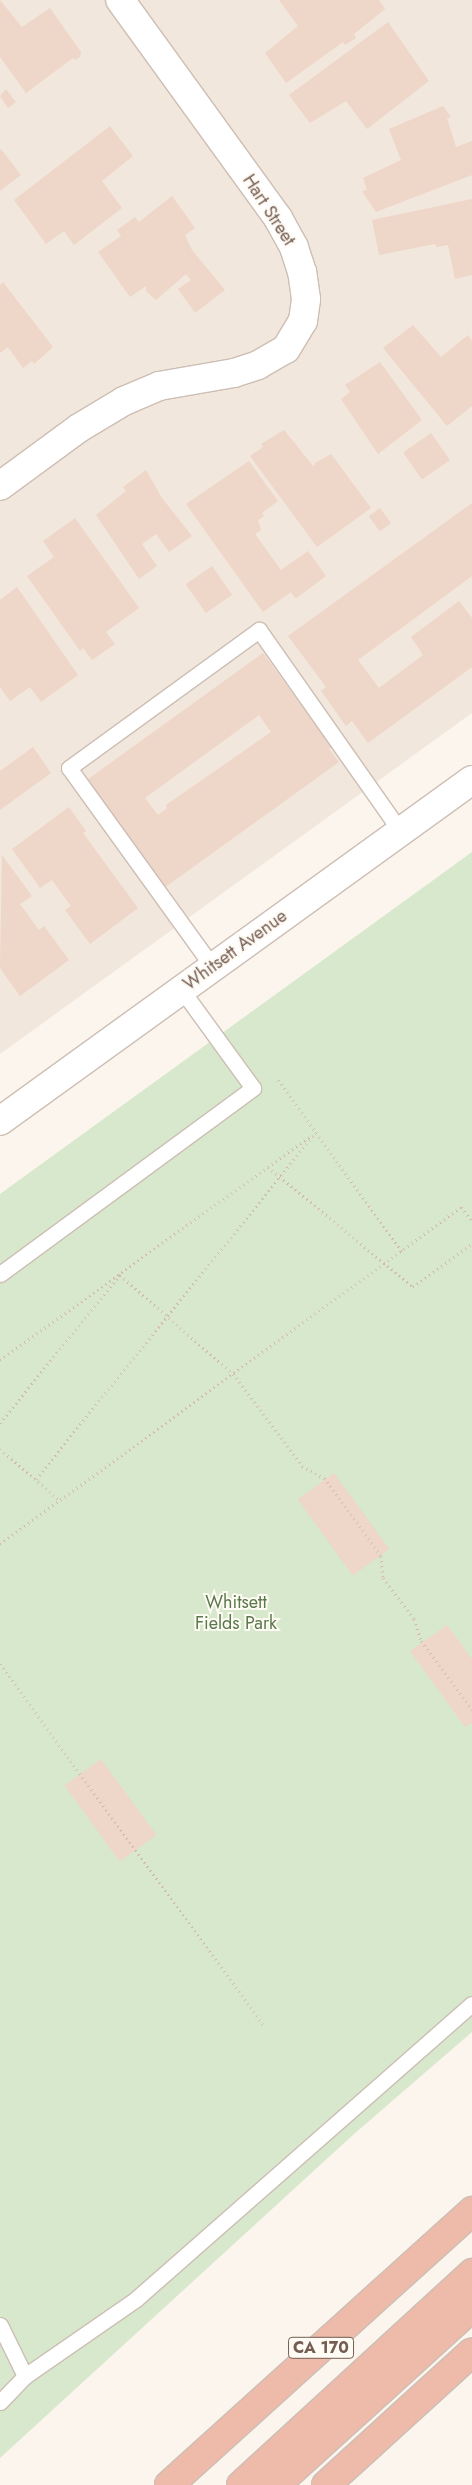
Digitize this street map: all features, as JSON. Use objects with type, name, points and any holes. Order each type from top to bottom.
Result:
[{"type":"highway","name":"CA 170","points":[[169,2485],[472,2211]]},
{"type":"highway","points":[[241,2485],[472,2273]]},
{"type":"highway","points":[[276,2485],[472,2307]]},
{"type":"highway","points":[[326,2485],[472,2352]]},
{"type":"street","name":"Hart Street","points":[[0,486],[79,428],[124,401],[159,386],[234,373],[279,353],[286,349],[303,322],[306,298],[294,247],[278,218],[120,0]]},
{"type":"street","name":"Whitsett Avenue","points":[[0,1121],[472,780]]},
{"type":"lane","points":[[212,966],[69,768],[259,630],[401,832]]},
{"type":"lane","points":[[0,1274],[253,1088],[181,989]]},
{"type":"lane","points":[[0,2402],[25,2376],[136,2299],[472,2004]]},
{"type":"lane","points":[[0,2325],[25,2376]]},
{"type":"path","points":[[276,1077],[402,1251]]},
{"type":"path","points":[[0,1360],[316,1132]]},
{"type":"path","points":[[36,1479],[169,1317],[316,1132]]},
{"type":"path","points":[[268,1167],[413,1287],[472,1244]]},
{"type":"path","points":[[0,1544],[461,1208],[472,1221]]},
{"type":"path","points":[[120,1275],[233,1374],[302,1466],[324,1478],[381,1556],[383,1578],[414,1619],[421,1640],[472,1710]]},
{"type":"path","points":[[0,1423],[120,1275]]},
{"type":"path","points":[[0,1449],[60,1501]]},
{"type":"path","points":[[0,1664],[265,2028]]},
{"type":"shaded area","points":[[0,0],[472,0],[472,713],[0,1054]]},
{"type":"green space","name":"Whitsett Fields Park","points":[[472,852],[472,2032],[354,2134],[0,2458],[0,1194]]},
{"type":"building","points":[[0,0],[22,27],[50,8],[81,52],[80,57],[75,60],[73,58],[26,93],[0,57]]},
{"type":"building","points":[[279,0],[379,0],[385,9],[354,34],[356,38],[345,45],[343,42],[286,83],[265,53],[298,26]]},
{"type":"building","points":[[388,22],[429,81],[367,129],[346,101],[310,123],[289,95]]},
{"type":"building","points":[[6,89],[16,102],[8,108],[0,96]]},
{"type":"building","points":[[443,106],[451,117],[447,118],[456,147],[472,141],[472,175],[376,212],[362,191],[367,190],[363,178],[401,160],[389,129]]},
{"type":"building","points":[[110,126],[133,156],[102,181],[122,208],[74,245],[64,231],[46,244],[14,200]]},
{"type":"building","points":[[0,150],[21,175],[0,191]]},
{"type":"building","points":[[172,196],[195,228],[185,235],[192,250],[225,290],[195,313],[178,289],[191,280],[186,274],[156,300],[146,291],[146,286],[130,297],[98,252],[121,236],[117,230],[135,217],[139,222]]},
{"type":"building","points":[[472,199],[472,275],[455,279],[448,245],[436,247],[435,244],[379,255],[372,220]]},
{"type":"building","points":[[3,282],[53,347],[34,364],[32,361],[23,368],[8,347],[0,353],[0,285]]},
{"type":"building","points":[[413,325],[441,357],[468,335],[472,341],[472,406],[447,426],[383,348]]},
{"type":"building","points":[[380,362],[422,420],[378,454],[341,399],[350,392],[345,385]]},
{"type":"building","points":[[284,430],[314,467],[315,463],[331,454],[371,508],[317,547],[250,456],[263,447],[261,444]]},
{"type":"building","points":[[431,433],[450,460],[422,480],[403,453]]},
{"type":"building","points":[[249,461],[278,501],[262,513],[264,516],[258,520],[261,530],[255,534],[281,570],[308,551],[326,576],[298,597],[295,598],[291,592],[263,612],[186,504]]},
{"type":"building","points":[[146,470],[162,498],[192,536],[169,552],[156,534],[142,544],[157,566],[139,579],[96,515],[126,491],[123,487]]},
{"type":"building","points":[[472,503],[472,576],[358,660],[379,688],[423,655],[411,637],[459,601],[472,618],[472,667],[368,743],[352,721],[346,726],[321,691],[326,687],[288,636]]},
{"type":"building","points":[[380,508],[391,523],[380,532],[369,516]]},
{"type":"building","points":[[75,518],[139,608],[106,632],[115,644],[92,660],[83,648],[80,651],[27,576],[54,557],[43,541]]},
{"type":"building","points":[[212,566],[232,595],[206,613],[186,584]]},
{"type":"building","points":[[17,587],[78,675],[41,702],[30,687],[10,701],[0,687],[0,600]]},
{"type":"building","points":[[263,653],[332,747],[329,749],[339,762],[164,888],[84,782]],"holes":[[[259,715],[271,732],[166,805],[167,808],[158,815],[145,798]]]},
{"type":"building","points":[[33,747],[51,773],[0,810],[0,771]]},
{"type":"building","points":[[69,807],[86,831],[83,833],[138,908],[90,944],[65,910],[71,906],[52,880],[40,888],[12,849]]},
{"type":"building","points":[[2,855],[32,896],[20,904],[39,930],[44,926],[69,960],[20,996],[0,968]]},
{"type":"building","points":[[334,1473],[389,1549],[353,1575],[298,1499]]},
{"type":"building","points":[[447,1625],[472,1659],[472,1723],[465,1727],[410,1651]]},
{"type":"building","points":[[101,1759],[156,1835],[120,1861],[65,1785]]}]
